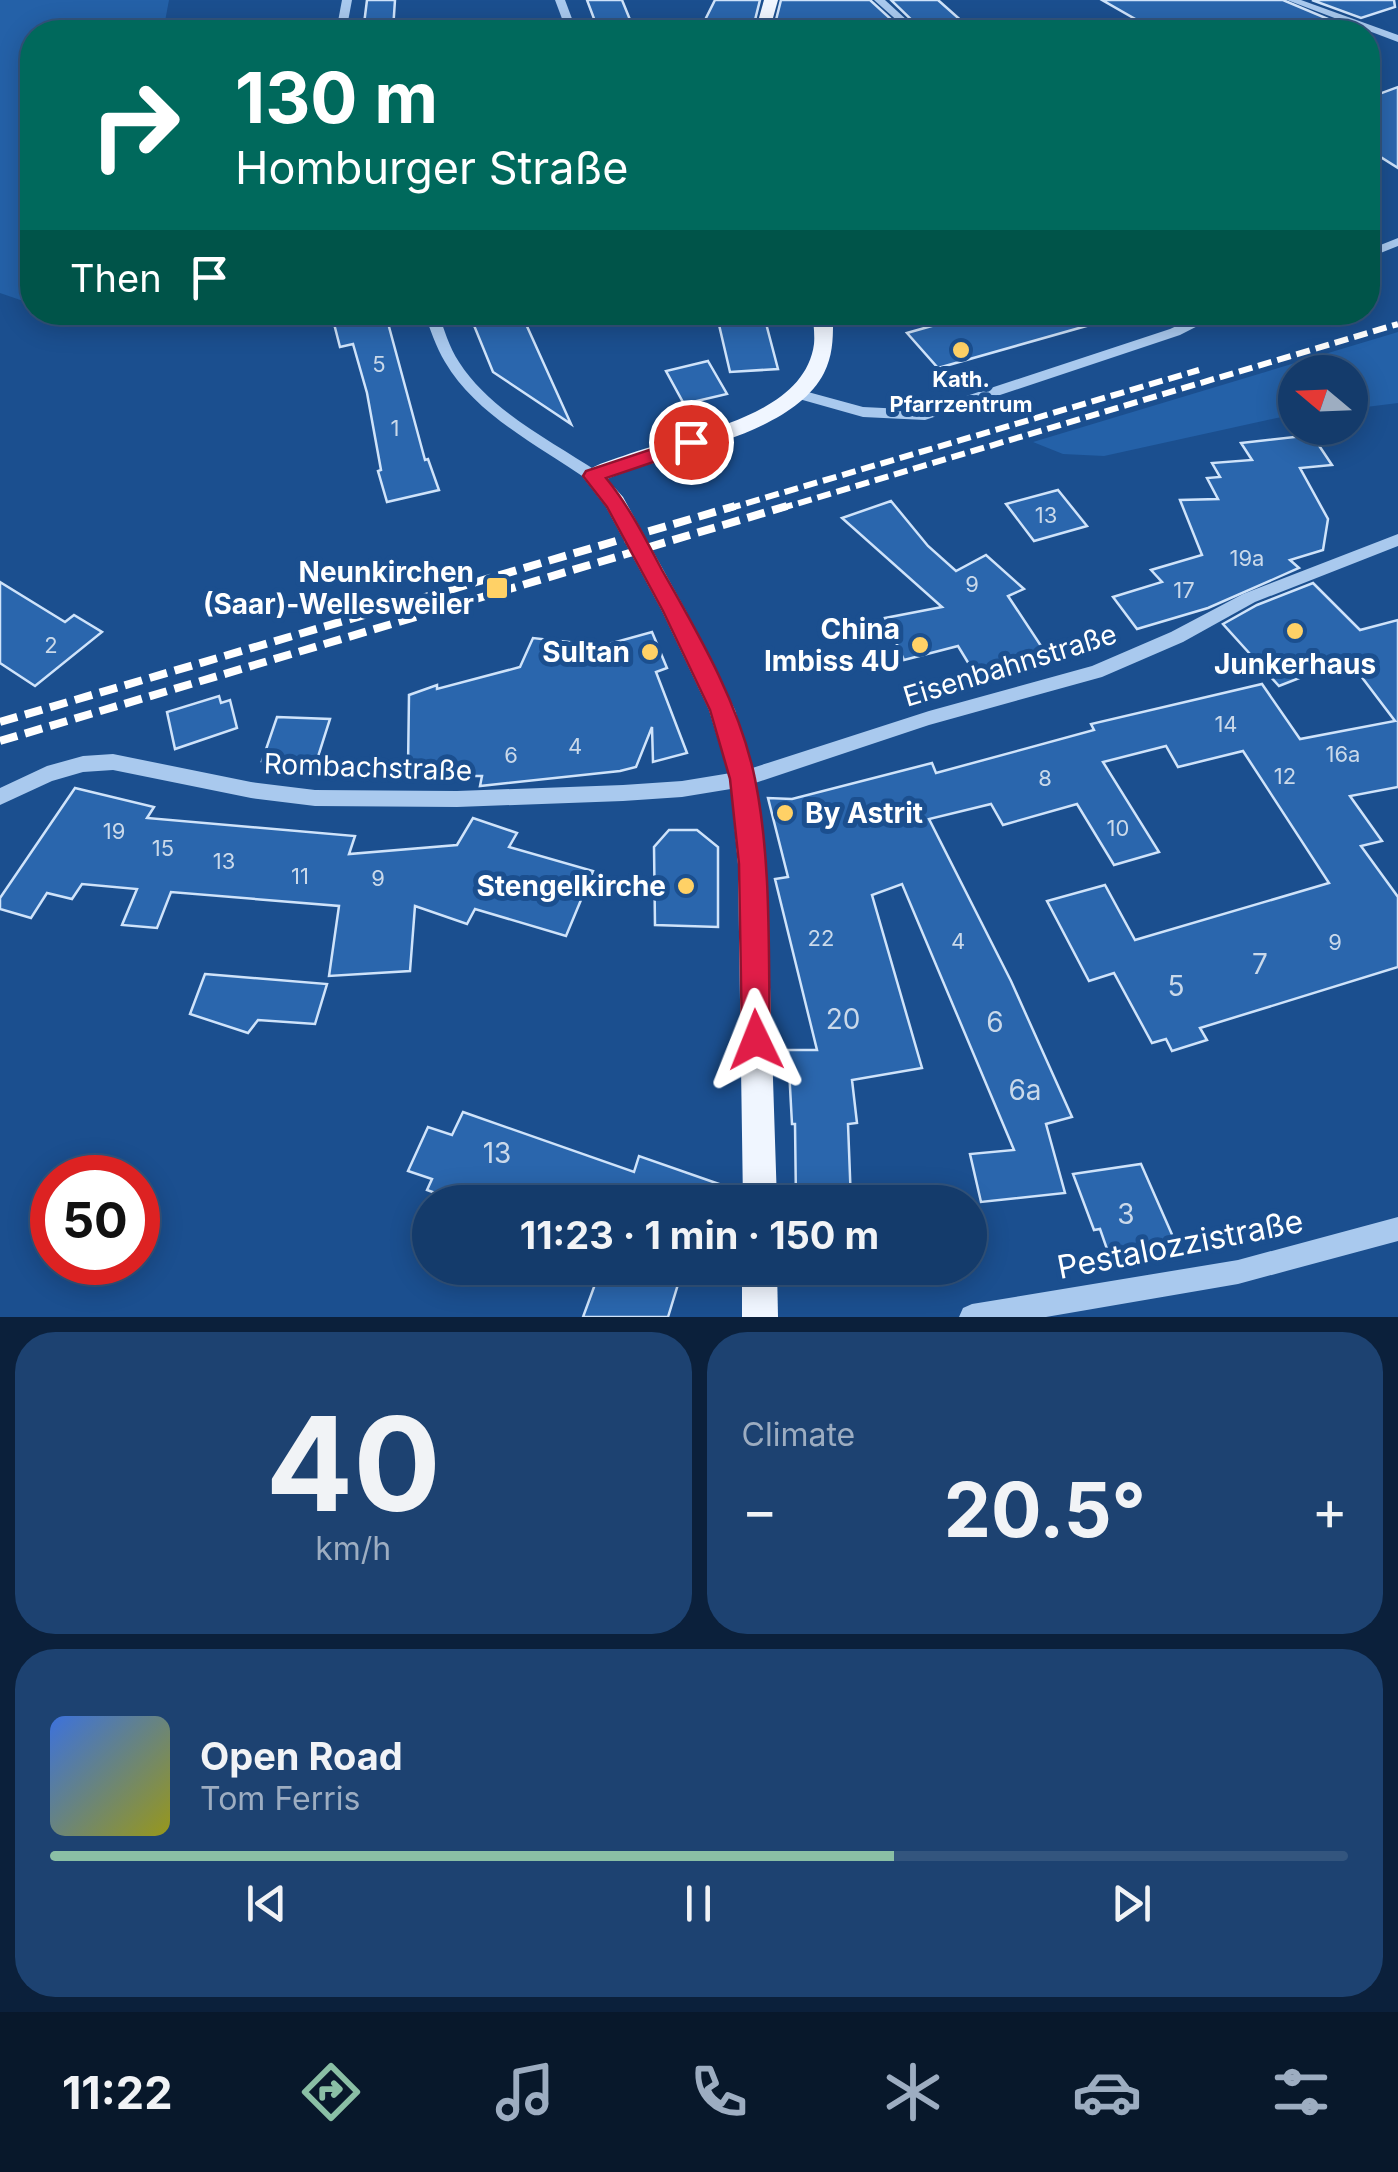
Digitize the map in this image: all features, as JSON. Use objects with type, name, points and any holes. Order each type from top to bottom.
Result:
[{"type":"main road","points":[[760,1185],[752,864],[743,779],[722,710],[674,611],[615,503],[593,476],[654,452],[728,433],[772,413],[797,394],[824,353],[823,325]]},
{"type":"main road","points":[[760,1285],[760,1317]]},
{"type":"street","points":[[879,0],[902,20]]},
{"type":"street","points":[[1292,0],[1346,20]]},
{"type":"street","points":[[436,325],[461,376],[593,476]]},
{"type":"street","points":[[797,394],[864,412],[925,414],[1190,325]]},
{"type":"street","name":"Eisenbahnstraße","points":[[743,779],[929,718],[1096,672],[1177,637],[1249,598],[1398,540]]},
{"type":"street","name":"Rombachstraße","points":[[0,797],[47,774],[82,764],[113,762],[251,790],[315,798],[458,799],[622,793],[743,779]]},
{"type":"street","name":"Pestalozzistraße","points":[[972,1317],[1238,1272],[1398,1229]]},
{"type":"shaded area","points":[[0,0],[169,0],[165,20],[20,20],[20,300],[0,293]]},
{"type":"shaded area","points":[[1398,332],[1398,403],[1368,407],[1368,355],[1322,355]]},
{"type":"shaded area","points":[[1278,368],[1278,418],[1104,456],[1063,454],[1033,442]]},
{"type":"building","points":[[367,0],[395,0],[394,20],[364,20]]},
{"type":"building","points":[[587,0],[622,0],[630,20],[594,20]]},
{"type":"building","points":[[715,0],[760,0],[755,20],[705,20]]},
{"type":"building","points":[[781,0],[870,0],[892,20],[776,20]]},
{"type":"building","points":[[891,0],[938,0],[960,20],[912,20]]},
{"type":"building","points":[[1102,0],[1283,0],[1330,20],[1137,20]]},
{"type":"building","points":[[1312,0],[1394,0],[1395,7],[1361,18]]},
{"type":"building","points":[[1398,87],[1398,168],[1380,157],[1380,94]]},
{"type":"building","points":[[334,325],[389,325],[425,460],[428,459],[439,490],[387,502],[378,471],[381,470],[367,393],[353,344],[340,347]]},
{"type":"building","points":[[474,325],[526,325],[571,424],[493,372]]},
{"type":"building","points":[[719,325],[766,325],[778,369],[730,372]]},
{"type":"building","name":"Kath. Pfarrzentrum","points":[[935,325],[1090,325],[938,368],[907,333]]},
{"type":"building","points":[[708,361],[727,394],[684,404],[666,371]]},
{"type":"building","points":[[1278,439],[1278,445],[1319,445],[1332,465],[1300,468],[1328,519],[1323,550],[1290,560],[1299,568],[1208,608],[1137,629],[1113,597],[1162,582],[1151,570],[1202,555],[1180,500],[1218,499],[1207,478],[1220,477],[1212,463],[1252,460],[1241,443]]},
{"type":"building","points":[[1058,490],[1087,526],[1034,541],[1006,504]]},
{"type":"building","points":[[891,501],[928,546],[956,571],[986,555],[1024,589],[1008,596],[1047,655],[975,674],[958,646],[904,660],[885,618],[942,607],[842,518]]},
{"type":"building","points":[[0,582],[65,622],[74,615],[102,632],[35,686],[0,663]]},
{"type":"building","points":[[1313,583],[1360,630],[1398,620],[1398,787],[1350,796],[1382,841],[1361,846],[1398,897],[1398,967],[1200,1028],[1207,1040],[1172,1051],[1166,1039],[1152,1043],[1114,973],[1089,981],[1047,901],[1105,885],[1135,940],[1329,883],[1243,751],[1178,767],[1166,746],[1103,762],[1159,852],[1114,865],[1077,804],[1003,825],[991,804],[929,819],[1011,981],[1072,1117],[1046,1124],[1065,1193],[987,1201],[987,1185],[977,1185],[970,1154],[1014,1150],[902,884],[872,895],[922,1068],[852,1080],[857,1123],[848,1124],[850,1185],[796,1185],[788,1050],[817,1050],[775,879],[788,877],[768,798],[792,799],[932,763],[936,773],[1094,730],[1091,724],[1262,684],[1300,739],[1395,721],[1348,659],[1279,686],[1223,624],[1257,605]]},
{"type":"building","points":[[652,632],[667,668],[656,672],[687,753],[653,762],[652,727],[636,767],[620,771],[480,786],[482,776],[426,776],[427,771],[408,769],[409,695],[520,667],[533,638],[586,644],[587,650]]},
{"type":"building","points":[[219,696],[221,703],[230,700],[237,728],[175,749],[167,712]]},
{"type":"building","points":[[277,717],[330,719],[316,763],[262,761]]},
{"type":"building","points":[[75,788],[154,807],[147,818],[355,836],[349,854],[457,845],[473,818],[517,833],[509,847],[593,871],[566,936],[475,909],[467,924],[415,906],[410,971],[329,976],[339,906],[171,892],[157,928],[122,925],[137,889],[82,884],[72,899],[47,893],[31,918],[0,909],[0,898]]},
{"type":"building","name":"Stengelkirche","points":[[669,830],[697,830],[718,847],[718,927],[655,925],[654,847]]},
{"type":"building","points":[[205,974],[327,984],[315,1024],[258,1020],[248,1033],[190,1014]]},
{"type":"building","points":[[463,1112],[634,1172],[639,1156],[722,1185],[429,1185],[432,1179],[408,1171],[428,1127],[452,1135]]},
{"type":"building","points":[[1141,1164],[1177,1246],[1108,1252],[1100,1229],[1094,1230],[1073,1174]]},
{"type":"building","points":[[595,1285],[678,1285],[668,1317],[583,1317]]},
{"type":"railway","points":[[779,509],[1398,324]]},
{"type":"railway","points":[[727,509],[1199,370]]},
{"type":"railway","points":[[0,722],[735,506]]},
{"type":"railway","points":[[0,741],[787,506]]},
{"type":"place","name":"Kath. Pfarrzentrum","points":[[961,350]]},
{"type":"place","name":"Neunkirchen (Saar)-Wellesweiler","points":[[497,588]]},
{"type":"place","name":"Junkerhaus","points":[[1295,631]]},
{"type":"place","name":"China Imbiss 4U","points":[[920,645]]},
{"type":"place","name":"Sultan","points":[[650,652]]},
{"type":"place","name":"By Astrit","points":[[785,813]]},
{"type":"place","name":"Stengelkirche","points":[[686,886]]},
{"type":"route","points":[[691,442],[593,476],[615,503],[674,611],[722,710],[743,779],[752,864],[756,1040]]}]
